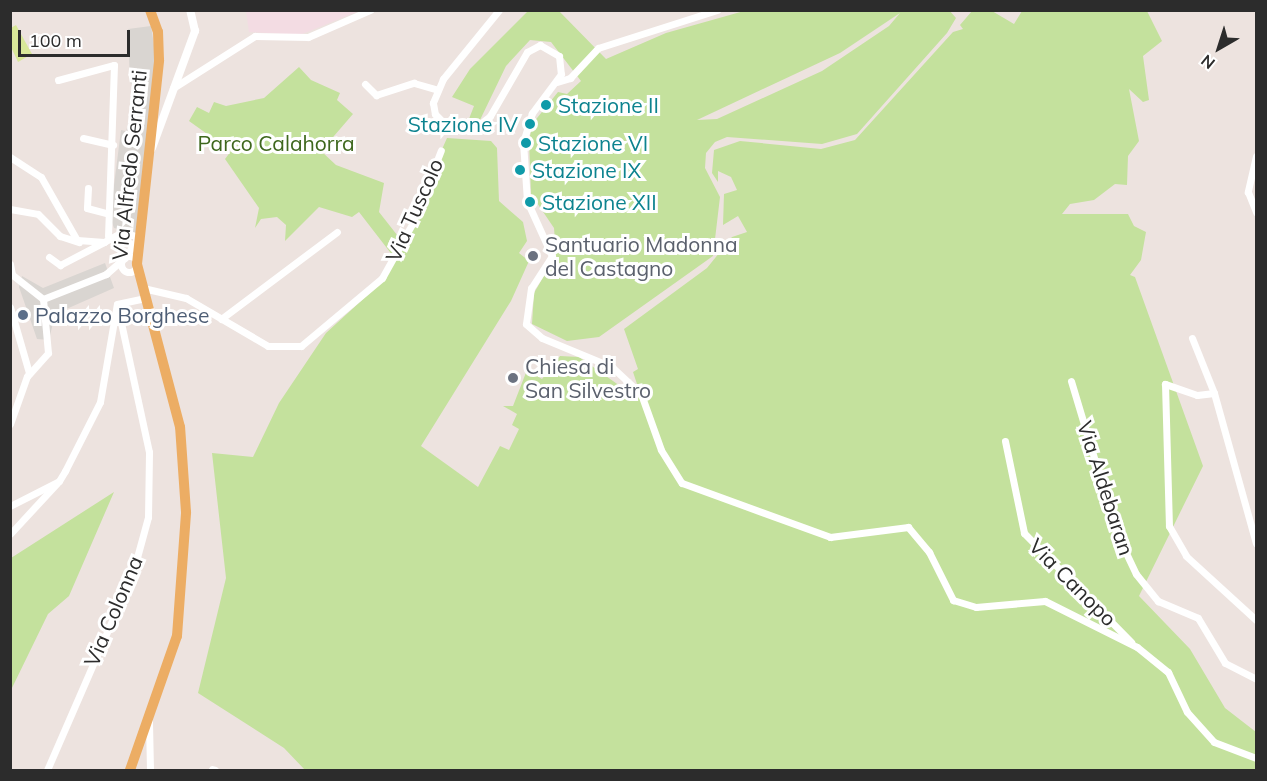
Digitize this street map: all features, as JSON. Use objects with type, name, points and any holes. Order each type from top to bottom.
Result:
[{"type":"main road","name":"Via Alfredo Serranti","points":[[130,771],[149,720],[180,619],[186,483],[178,417],[143,290],[133,268],[150,154],[159,60],[158,32],[150,10]]},
{"type":"street","points":[[150,154],[195,31],[190,10]]},
{"type":"street","points":[[173,88],[255,36],[308,37],[370,10]]},
{"type":"street","points":[[499,10],[438,90],[433,103],[441,122],[471,131],[490,116],[532,47],[547,47],[559,56],[557,82]]},
{"type":"street","points":[[717,10],[598,48],[570,78],[557,82],[532,113],[523,142],[527,201],[552,256],[534,282],[524,314],[533,333],[576,348],[612,367],[641,394],[661,450],[682,483],[830,537],[908,527],[928,552],[953,600],[976,607],[1045,601],[1137,647],[1168,672],[1187,711],[1214,742],[1257,758]]},
{"type":"street","points":[[58,80],[114,66],[114,131],[106,213],[106,239]]},
{"type":"street","points":[[365,84],[376,95],[414,83],[438,90]]},
{"type":"street","points":[[83,138],[113,145]]},
{"type":"street","name":"Via Tuscolo","points":[[143,290],[186,298],[268,346],[308,342],[393,262],[441,150]]},
{"type":"street","points":[[1257,156],[1248,192],[1257,212]]},
{"type":"street","points":[[10,157],[41,177],[77,240],[84,242]]},
{"type":"street","points":[[88,188],[87,208],[106,213]]},
{"type":"street","points":[[10,209],[39,214],[60,236],[84,242],[106,239]]},
{"type":"street","points":[[49,257],[60,265],[122,232],[138,237],[124,259],[106,274]]},
{"type":"street","points":[[221,319],[337,232]]},
{"type":"street","points":[[124,259],[133,268]]},
{"type":"street","points":[[124,259],[133,268]]},
{"type":"street","points":[[10,264],[11,274],[42,299],[48,353],[24,381],[10,424]]},
{"type":"street","points":[[42,299],[106,274],[133,268]]},
{"type":"street","points":[[10,534],[58,481],[100,402],[117,304],[143,290]]},
{"type":"street","name":"Via Colonna","points":[[47,771],[133,572],[148,517],[150,452],[117,304]]},
{"type":"street","points":[[10,307],[29,373]]},
{"type":"street","points":[[1192,338],[1214,393],[1257,543]]},
{"type":"street","name":"Via Aldebaran","points":[[1071,381],[1117,534],[1136,574],[1158,601],[1198,618],[1225,663],[1257,679]]},
{"type":"street","points":[[1214,393],[1197,396],[1172,384],[1164,389],[1169,526],[1186,556],[1257,620]]},
{"type":"street","name":"Via Canopo","points":[[1005,441],[1024,533],[1137,647]]},
{"type":"street","points":[[10,506],[58,481]]},
{"type":"street","points":[[149,720],[150,771]]},
{"type":"shaded area","points":[[246,11],[359,11],[300,35],[249,32]]},
{"type":"shaded area","points":[[151,26],[156,58],[136,233],[114,228],[110,217],[121,130],[126,131],[139,89],[130,83],[128,29]]},
{"type":"shaded area","points":[[105,263],[114,288],[55,314],[49,340],[37,339],[19,287],[22,276],[43,288]]},
{"type":"green space","points":[[949,10],[956,18],[947,33],[857,134],[822,144],[727,137],[715,142],[706,153],[705,168],[720,197],[713,256],[599,337],[567,341],[532,324],[534,293],[556,255],[554,228],[531,194],[529,140],[533,123],[558,92],[567,94],[581,81],[551,42],[530,40],[506,66],[480,120],[467,124],[474,106],[452,97],[470,69],[528,11],[559,11],[606,59],[666,33],[744,11]],"holes":[[[900,13],[889,26],[822,71],[717,119],[697,120],[840,53]]]},
{"type":"green space","points":[[972,11],[992,11],[1014,24],[1022,11],[1147,11],[1162,41],[1143,56],[1149,100],[1143,102],[1129,89],[1139,141],[1128,156],[1127,185],[1115,184],[1094,200],[1070,204],[1062,214],[1128,214],[1134,226],[1146,232],[1141,260],[1130,275],[1135,277],[1203,466],[1139,596],[1190,649],[1225,708],[1256,732],[1256,770],[305,770],[284,748],[198,693],[226,578],[212,453],[253,457],[279,403],[326,333],[384,280],[447,138],[491,141],[497,148],[499,201],[523,222],[527,241],[519,253],[529,261],[511,301],[421,446],[478,487],[500,446],[509,450],[519,429],[512,425],[517,414],[503,406],[513,406],[527,370],[542,379],[560,356],[579,357],[630,393],[638,387],[633,372],[638,369],[624,329],[707,268],[732,237],[747,232],[738,216],[723,225],[724,194],[737,190],[731,177],[718,171],[718,182],[712,173],[714,150],[740,141],[821,149],[855,140],[953,32],[963,29],[960,25]]},
{"type":"green space","points":[[16,25],[32,54],[18,62],[11,47],[11,28]]},
{"type":"green space","name":"Parco Calahorra","points":[[299,67],[311,80],[340,93],[337,100],[353,114],[321,151],[336,165],[384,183],[379,212],[401,240],[393,256],[359,212],[352,217],[319,207],[285,241],[286,225],[277,217],[261,219],[255,228],[259,208],[225,159],[231,151],[189,121],[197,107],[209,113],[214,102],[226,106],[264,98]]},
{"type":"green space","points":[[114,492],[69,596],[48,614],[11,690],[11,558]]},
{"type":"place","name":"Stazione II","points":[[546,105]]},
{"type":"place","name":"Stazione IV","points":[[530,124]]},
{"type":"place","name":"Stazione VI","points":[[526,143]]},
{"type":"place","name":"Stazione IX","points":[[520,170]]},
{"type":"place","name":"Stazione XII","points":[[530,202]]},
{"type":"place","name":"Santuario Madonna del Castagno","points":[[533,256]]},
{"type":"place","name":"Palazzo Borghese","points":[[23,315]]},
{"type":"place","name":"Chiesa di San Silvestro","points":[[513,378]]}]
